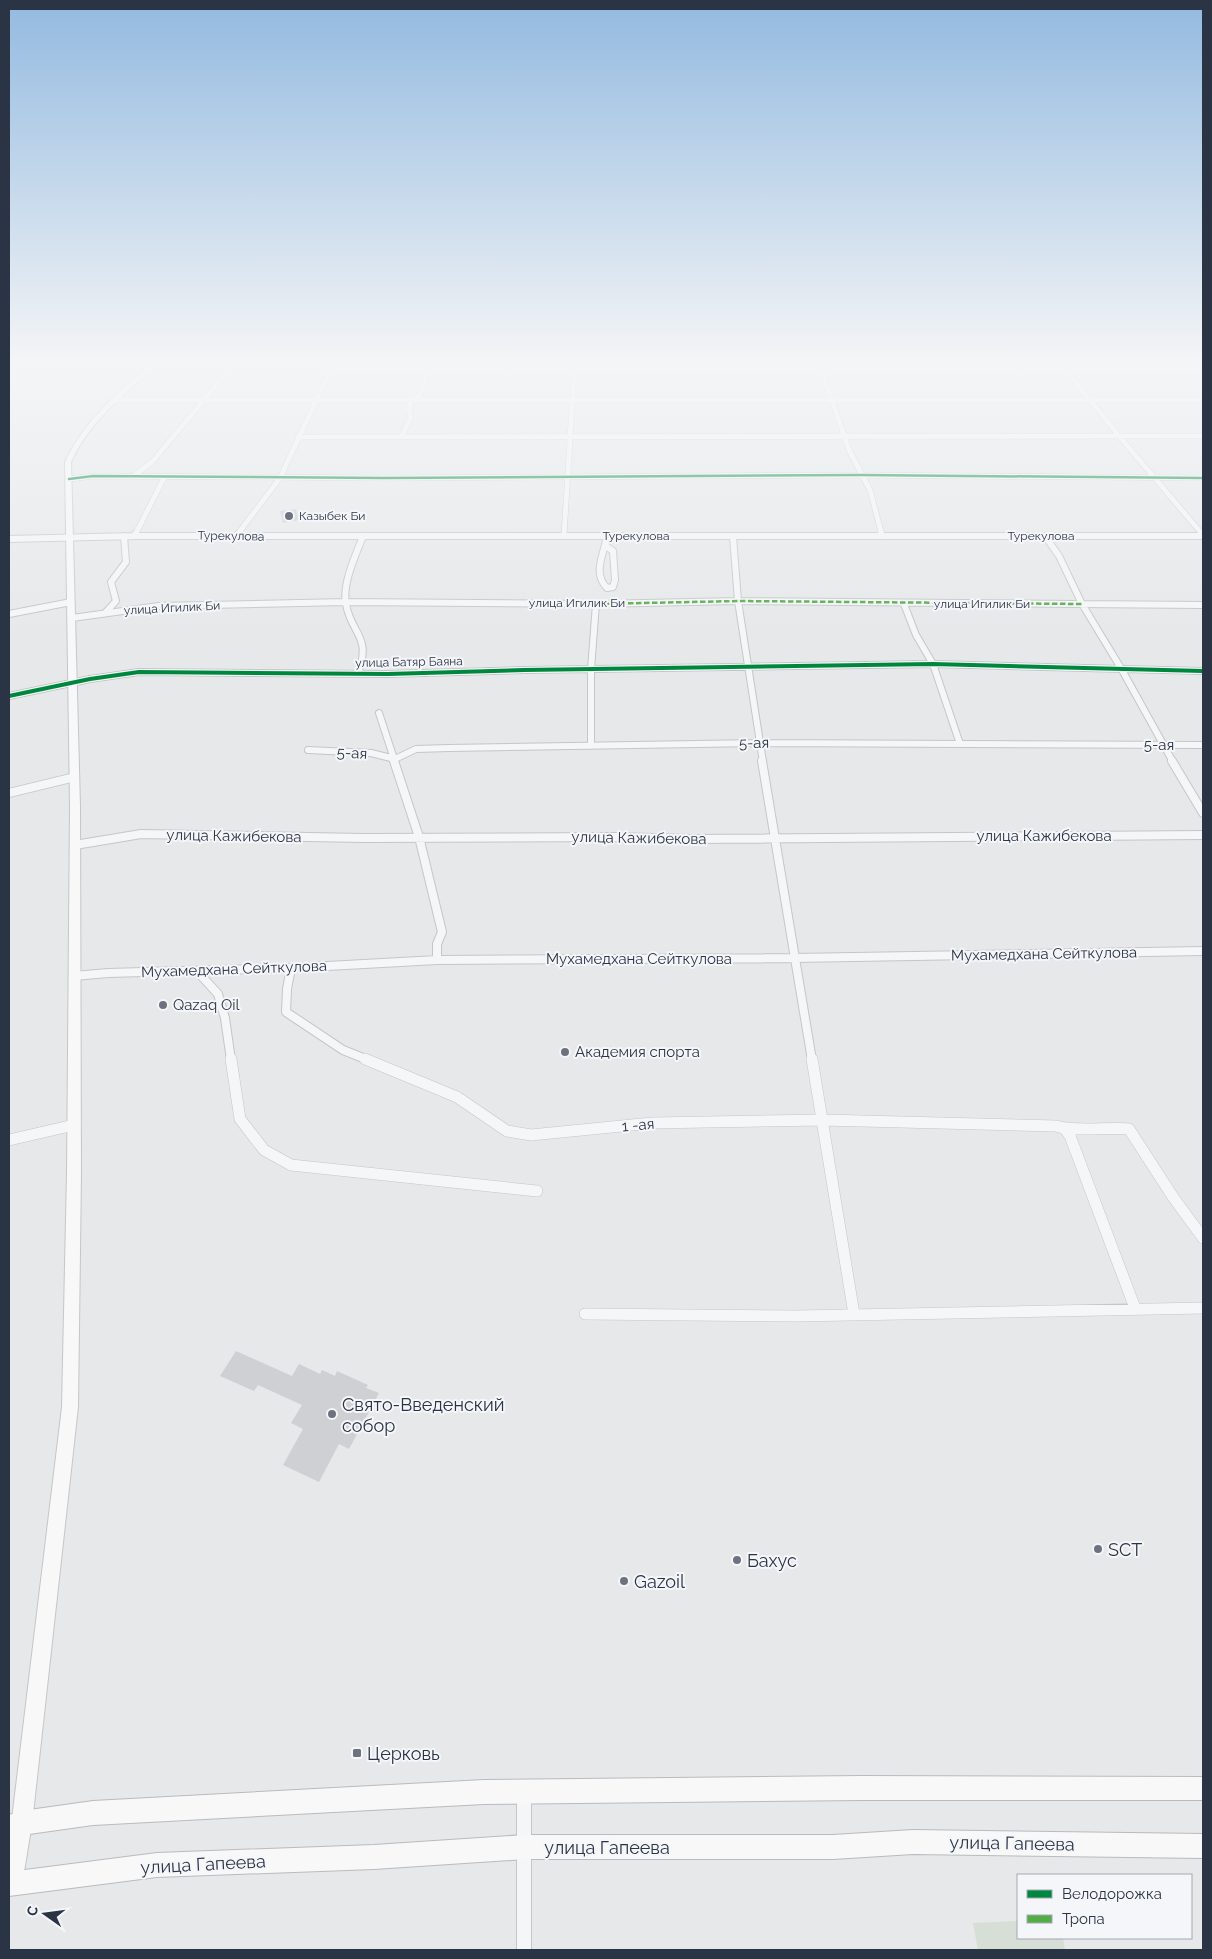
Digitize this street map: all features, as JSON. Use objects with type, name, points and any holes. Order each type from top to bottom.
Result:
[{"type":"highway","points":[[15,1825],[103,1813],[484,1792],[848,1788],[1203,1789]]},
{"type":"highway","name":"улица Гапеева","points":[[11,1884],[157,1865],[374,1857],[525,1846],[833,1847],[913,1842],[1203,1846]]},
{"type":"main road","points":[[11,1884],[15,1825],[70,1407],[74,1125],[75,777],[68,462],[72,451]]},
{"type":"street","points":[[134,476],[153,461],[161,451]]},
{"type":"street","points":[[236,536],[280,478],[292,451]]},
{"type":"street","points":[[564,536],[569,451]]},
{"type":"street","points":[[850,451],[870,490],[882,536]]},
{"type":"street","points":[[1132,451],[1203,535]]},
{"type":"street","points":[[69,480],[93,476],[280,478],[568,476],[1203,478]]},
{"type":"street","points":[[134,536],[165,476]]},
{"type":"street","name":"Турекулова","points":[[9,539],[124,536],[1203,535]]},
{"type":"street","points":[[106,612],[116,601],[111,582],[126,562],[124,536]]},
{"type":"street","points":[[358,673],[364,660],[361,635],[346,602],[354,561],[362,536]]},
{"type":"street","points":[[606,546],[613,550],[615,580],[613,587],[607,588],[601,582],[599,572],[602,551],[606,546],[607,536]]},
{"type":"street","points":[[732,536],[747,668],[854,1314]]},
{"type":"street","points":[[1045,536],[1059,556],[1082,604],[1122,670],[1203,813]]},
{"type":"street","name":"улица Игилик Би","points":[[72,618],[159,606],[346,602],[596,604],[738,601],[904,604],[1203,605]]},
{"type":"street","points":[[9,614],[71,602]]},
{"type":"street","points":[[591,746],[592,669],[596,604]]},
{"type":"street","points":[[904,604],[916,636],[933,664],[960,744]]},
{"type":"street","name":"улица Батяр Баяна","points":[[9,696],[73,684],[107,675],[139,672],[358,673],[933,664],[1203,671]]},
{"type":"street","points":[[379,714],[419,837],[442,932],[437,944],[436,960]]},
{"type":"street","name":"5-ая","points":[[308,750],[371,753],[395,759],[416,749],[759,743],[1203,745]]},
{"type":"street","points":[[9,792],[75,777]]},
{"type":"street","name":"улица Кажибекова","points":[[75,845],[141,834],[775,838],[1203,835]]},
{"type":"street","name":"Мухамедхана Сейткулова","points":[[74,976],[108,973],[291,968],[436,960],[794,958],[1203,951]]},
{"type":"street","name":"1 -ая","points":[[291,968],[287,989],[286,1012],[343,1050],[427,1083],[457,1097],[507,1131],[531,1135],[652,1123],[822,1120],[1056,1126],[1066,1129],[1109,1126],[1129,1130],[1141,1145],[1173,1197],[1203,1238]]},
{"type":"street","points":[[197,971],[218,994],[225,1018],[240,1119],[264,1150],[291,1164],[537,1191]]},
{"type":"street","points":[[9,1140],[74,1125]]},
{"type":"street","points":[[1066,1129],[1135,1308]]},
{"type":"street","points":[[585,1314],[798,1316],[1203,1308]]},
{"type":"street","points":[[524,1792],[524,1950]]},
{"type":"shaded area","points":[[1017,1921],[1017,1939],[1063,1939],[1065,1950],[978,1950],[973,1923]]},
{"type":"building","name":"Казыбек Би","points":[[296,509],[299,520],[283,523],[280,511]]},
{"type":"building","name":"Свято-Введенский собор","points":[[236,1351],[292,1376],[299,1364],[320,1374],[322,1370],[335,1376],[337,1371],[368,1385],[366,1388],[379,1393],[349,1449],[339,1444],[319,1482],[283,1465],[303,1429],[291,1423],[302,1405],[258,1385],[254,1391],[220,1376]]},
{"type":"marked path","points":[[596,604],[738,601],[1082,604]]},
{"type":"cycle path","points":[[69,479],[93,476],[385,478],[861,475],[1203,478]]},
{"type":"cycle path","points":[[9,696],[90,679],[139,672],[388,674],[524,670],[933,664],[1203,671]]},
{"type":"place","name":"Казыбек Би","points":[[289,516]]},
{"type":"place","name":"Qazaq Oil","points":[[163,1005]]},
{"type":"place","name":"Академия спорта","points":[[565,1052]]},
{"type":"place","name":"Свято-Введенский собор","points":[[332,1414]]},
{"type":"place","name":"SCT","points":[[1098,1549]]},
{"type":"place","name":"Бахус","points":[[737,1560]]},
{"type":"place","name":"Gazoil","points":[[624,1581]]},
{"type":"place","name":"Церковь","points":[[357,1753]]}]
